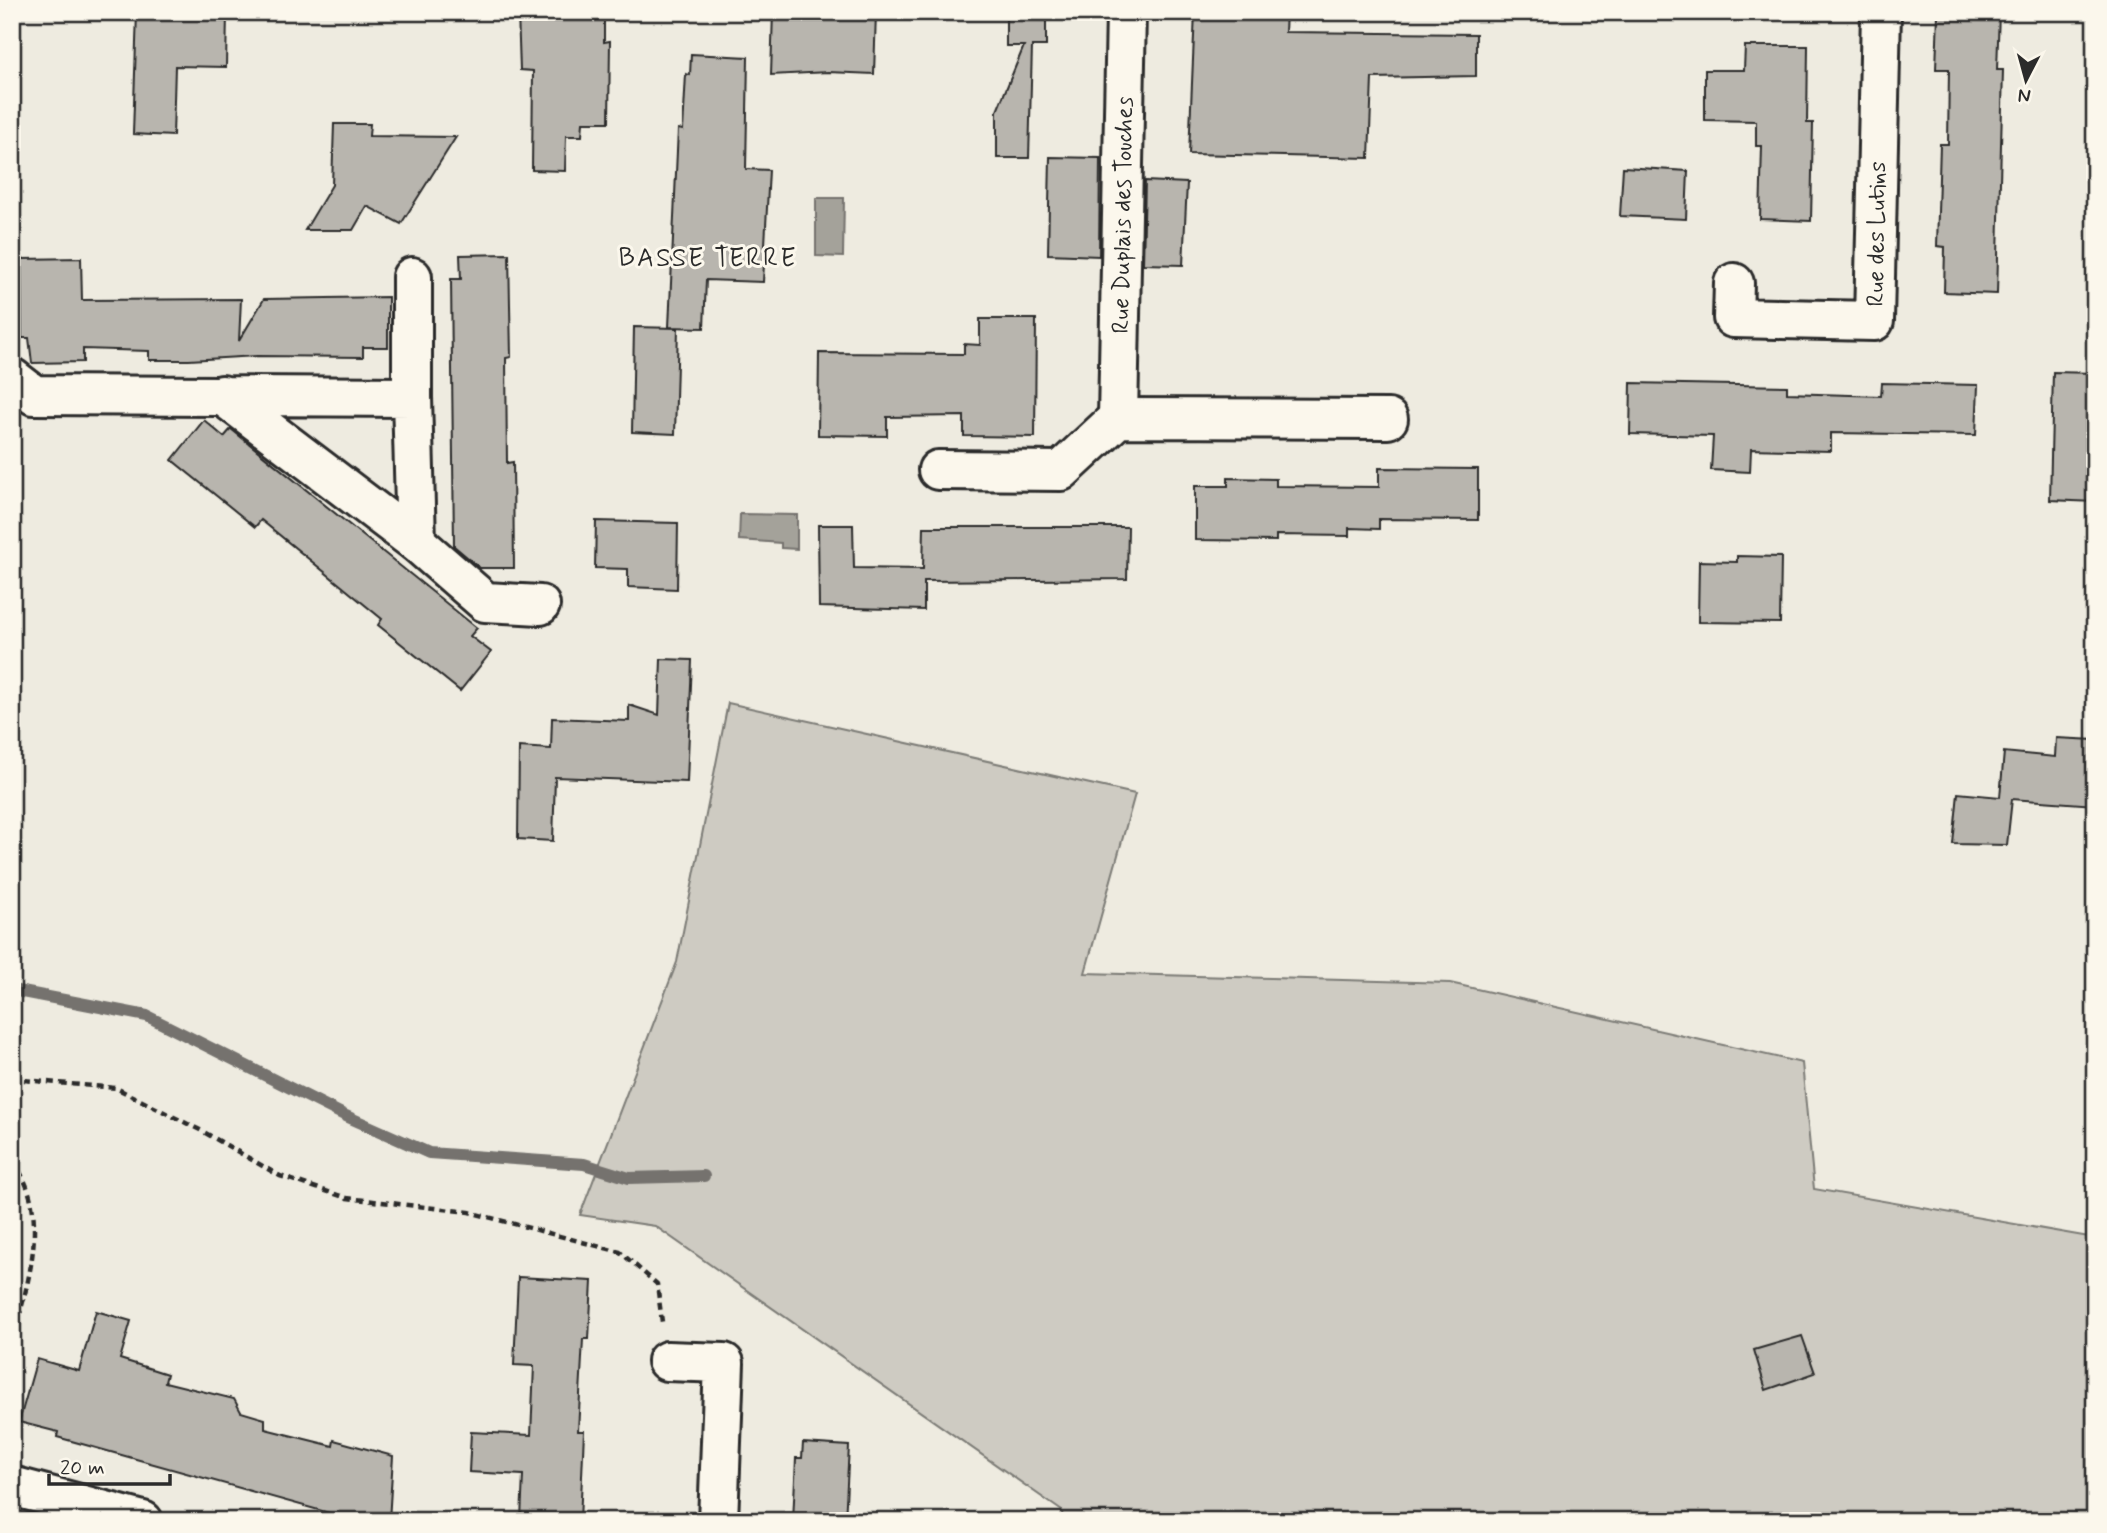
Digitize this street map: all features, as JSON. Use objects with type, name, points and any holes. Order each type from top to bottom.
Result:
[{"type":"street","name":"Rue Duplais des Touches","points":[[1118,418],[1126,12]]},
{"type":"street","name":"Rue des Lutins","points":[[1734,283],[1733,318],[1874,321],[1881,12]]},
{"type":"street","points":[[412,277],[416,542]]},
{"type":"street","points":[[12,378],[34,395],[412,397]]},
{"type":"street","points":[[222,395],[416,542],[485,601],[540,604]]},
{"type":"street","points":[[939,470],[1061,471],[1118,418],[1388,419]]},
{"type":"street","points":[[667,1361],[724,1363],[718,1521]]},
{"type":"street","points":[[12,1486],[143,1521]]},
{"type":"path","points":[[12,1079],[116,1088],[280,1176],[347,1198],[469,1212],[620,1252],[657,1284],[667,1361]]},
{"type":"path","points":[[12,1161],[28,1184],[34,1233],[29,1280],[12,1342]]},
{"type":"shaded area","points":[[816,198],[844,198],[843,257],[816,256]]},
{"type":"shaded area","points":[[740,514],[797,515],[797,549],[781,548],[781,543],[739,540]]},
{"type":"shaded area","points":[[728,703],[1135,794],[1085,973],[1450,983],[1802,1063],[1814,1189],[2095,1238],[2095,1521],[1063,1521],[1062,1511],[655,1226],[580,1215],[677,962]]},
{"type":"building","points":[[137,12],[227,12],[226,67],[175,66],[173,136],[133,134]]},
{"type":"building","points":[[518,12],[604,12],[604,42],[610,41],[609,122],[583,122],[582,136],[566,136],[565,171],[532,170],[533,71],[520,70]]},
{"type":"building","points":[[773,12],[876,12],[874,74],[828,72],[771,75]]},
{"type":"building","points":[[1006,12],[1046,12],[1046,46],[1032,46],[1029,158],[997,158],[997,111],[1024,46],[1006,46]]},
{"type":"building","points":[[1195,12],[1286,12],[1285,32],[1476,34],[1476,76],[1372,78],[1369,158],[1189,154]]},
{"type":"building","points":[[1999,12],[1997,70],[2003,70],[1997,294],[1944,292],[1945,247],[1937,246],[1940,144],[1948,144],[1949,69],[1936,69],[1938,14]]},
{"type":"building","points":[[1745,46],[1808,46],[1807,123],[1813,123],[1811,221],[1760,219],[1762,146],[1756,146],[1756,121],[1705,120],[1705,70],[1744,70]]},
{"type":"building","points":[[691,54],[748,57],[746,169],[769,170],[763,282],[706,280],[704,328],[669,327],[678,129],[683,130],[686,74],[690,75]]},
{"type":"building","points":[[334,124],[370,124],[369,136],[456,137],[401,224],[367,206],[353,230],[305,230],[332,185]]},
{"type":"building","points":[[1050,157],[1100,158],[1099,256],[1048,254]]},
{"type":"building","points":[[1623,167],[1688,171],[1686,219],[1620,216]]},
{"type":"building","points":[[1145,181],[1187,183],[1183,265],[1143,264]]},
{"type":"building","points":[[509,254],[511,357],[506,358],[507,463],[513,462],[514,568],[480,568],[454,546],[451,279],[461,279],[460,255]]},
{"type":"building","points":[[81,258],[82,300],[241,299],[239,341],[264,299],[388,297],[388,347],[363,347],[363,357],[257,356],[189,360],[149,360],[149,351],[83,349],[83,362],[32,363],[29,338],[22,338],[21,259]]},
{"type":"building","points":[[980,319],[1036,319],[1035,437],[964,436],[964,416],[887,417],[887,436],[818,435],[819,353],[964,354],[964,344],[980,345]]},
{"type":"building","points":[[634,327],[678,328],[675,434],[632,432]]},
{"type":"building","points":[[2053,372],[2095,373],[2095,502],[2050,500]]},
{"type":"building","points":[[1631,383],[1787,386],[1787,393],[1881,396],[1882,383],[1978,385],[1976,435],[1831,433],[1831,451],[1751,449],[1750,472],[1711,470],[1713,436],[1630,434]]},
{"type":"building","points":[[204,420],[224,437],[231,429],[477,628],[470,636],[491,652],[460,691],[378,625],[382,619],[261,520],[255,527],[172,460]]},
{"type":"building","points":[[1379,468],[1478,469],[1478,520],[1379,519],[1379,529],[1349,528],[1349,536],[1276,535],[1276,541],[1195,540],[1195,486],[1228,486],[1228,478],[1276,479],[1276,486],[1379,487]]},
{"type":"building","points":[[596,521],[678,523],[677,589],[628,587],[628,569],[595,568]]},
{"type":"building","points":[[818,525],[853,525],[854,568],[923,569],[924,527],[1128,527],[1127,579],[924,581],[924,610],[819,607]]},
{"type":"building","points":[[1737,556],[1781,557],[1780,623],[1698,622],[1699,561],[1737,562]]},
{"type":"building","points":[[661,659],[692,660],[687,782],[555,777],[553,841],[518,839],[519,747],[551,749],[552,718],[629,721],[629,705],[659,715]]},
{"type":"building","points":[[2056,738],[2095,740],[2095,805],[2012,799],[2007,845],[1953,844],[1958,793],[2000,797],[2004,752],[2055,757]]},
{"type":"building","points":[[518,1277],[592,1281],[589,1339],[583,1339],[578,1431],[584,1431],[580,1521],[521,1519],[523,1475],[469,1472],[471,1432],[531,1435],[534,1366],[514,1365]]},
{"type":"building","points":[[96,1311],[131,1321],[120,1359],[167,1374],[165,1382],[234,1399],[241,1412],[265,1419],[265,1429],[333,1446],[334,1440],[393,1456],[389,1521],[358,1521],[57,1437],[58,1432],[19,1422],[37,1359],[79,1371]]},
{"type":"building","points":[[1802,1336],[1815,1373],[1766,1390],[1754,1350]]},
{"type":"building","points":[[803,1443],[849,1446],[845,1521],[793,1521],[796,1458],[802,1458]]},
{"type":"waterway","points":[[12,990],[147,1016],[346,1116],[429,1153],[584,1164],[629,1178],[704,1176]]},
{"type":"district","name":"BASSE TERRE","points":[[708,257]]}]
